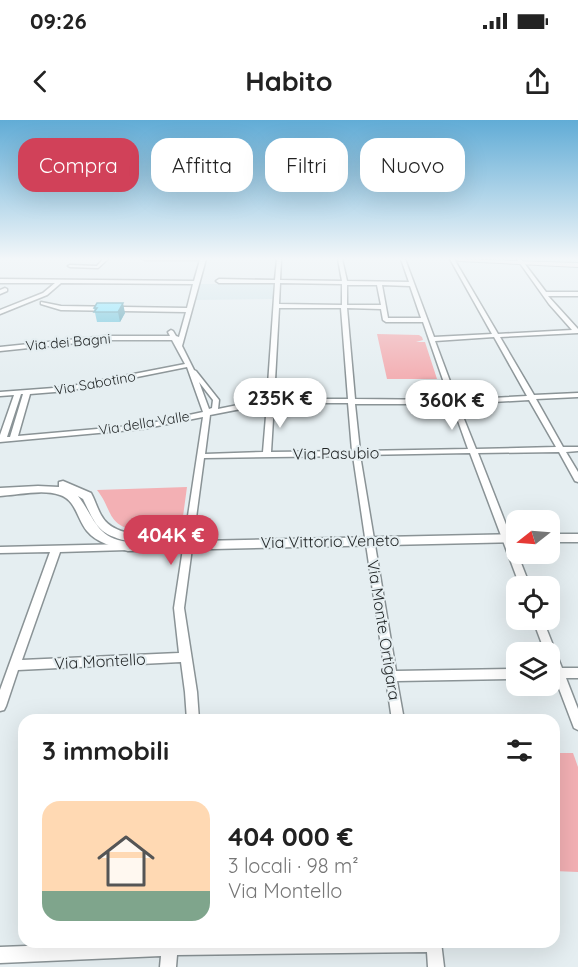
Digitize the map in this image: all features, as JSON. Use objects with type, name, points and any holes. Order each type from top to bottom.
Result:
[{"type":"street","points":[[0,312],[34,299]]},
{"type":"street","points":[[192,299],[183,331],[176,339],[189,365],[207,413],[179,608],[193,714]]},
{"type":"street","points":[[267,455],[276,299]]},
{"type":"street","name":"Via Monte Ortigara","points":[[344,299],[356,453],[397,714]]},
{"type":"street","points":[[382,299],[386,321],[424,320]]},
{"type":"street","points":[[416,299],[454,402],[506,526]]},
{"type":"street","points":[[474,299],[578,479]]},
{"type":"street","points":[[548,299],[577,332]]},
{"type":"street","points":[[43,303],[61,308],[189,310]]},
{"type":"street","points":[[276,306],[384,307]]},
{"type":"street","name":"Via dei Bagni","points":[[0,349],[90,339],[135,337],[176,339],[183,331]]},
{"type":"street","points":[[431,339],[577,332]]},
{"type":"street","points":[[189,365],[216,400],[215,409],[207,413]]},
{"type":"street","name":"Via Sabotino","points":[[0,394],[67,389],[189,365]]},
{"type":"street","points":[[13,439],[27,392]]},
{"type":"street","name":"Via della Valle","points":[[18,393],[1,440],[142,427],[269,401],[454,402],[578,395]]},
{"type":"street","name":"Via Pasubio","points":[[201,456],[578,449]]},
{"type":"street","points":[[0,486],[50,484],[69,486],[87,496],[100,522],[112,532],[166,545]]},
{"type":"street","points":[[0,492],[48,490],[68,494],[79,503],[87,523],[98,535],[128,547]]},
{"type":"street","name":"Via Vittorio Veneto","points":[[0,550],[506,538]]},
{"type":"street","points":[[560,538],[578,538]]},
{"type":"street","points":[[0,706],[56,549]]},
{"type":"street","name":"Via Montello","points":[[15,664],[184,657]]},
{"type":"street","points":[[560,673],[578,673]]},
{"type":"street","points":[[391,676],[506,674]]},
{"type":"street","points":[[560,686],[578,724]]},
{"type":"street","points":[[0,955],[119,948]]},
{"type":"street","points":[[168,967],[170,948]]},
{"type":"street","points":[[434,948],[436,967]]},
{"type":"shaded area","points":[[195,299],[273,299],[273,299]]},
{"type":"shaded area","points":[[377,334],[422,337],[423,340],[416,342],[425,342],[437,379],[387,379]]},
{"type":"shaded area","points":[[187,487],[181,531],[169,531],[166,528],[140,528],[137,531],[120,525],[111,516],[97,490]]},
{"type":"shaded area","points":[[560,753],[573,753],[578,767],[578,872],[560,871]]},
{"type":"building","points":[[97,303],[123,303],[118,312],[94,312]]}]
